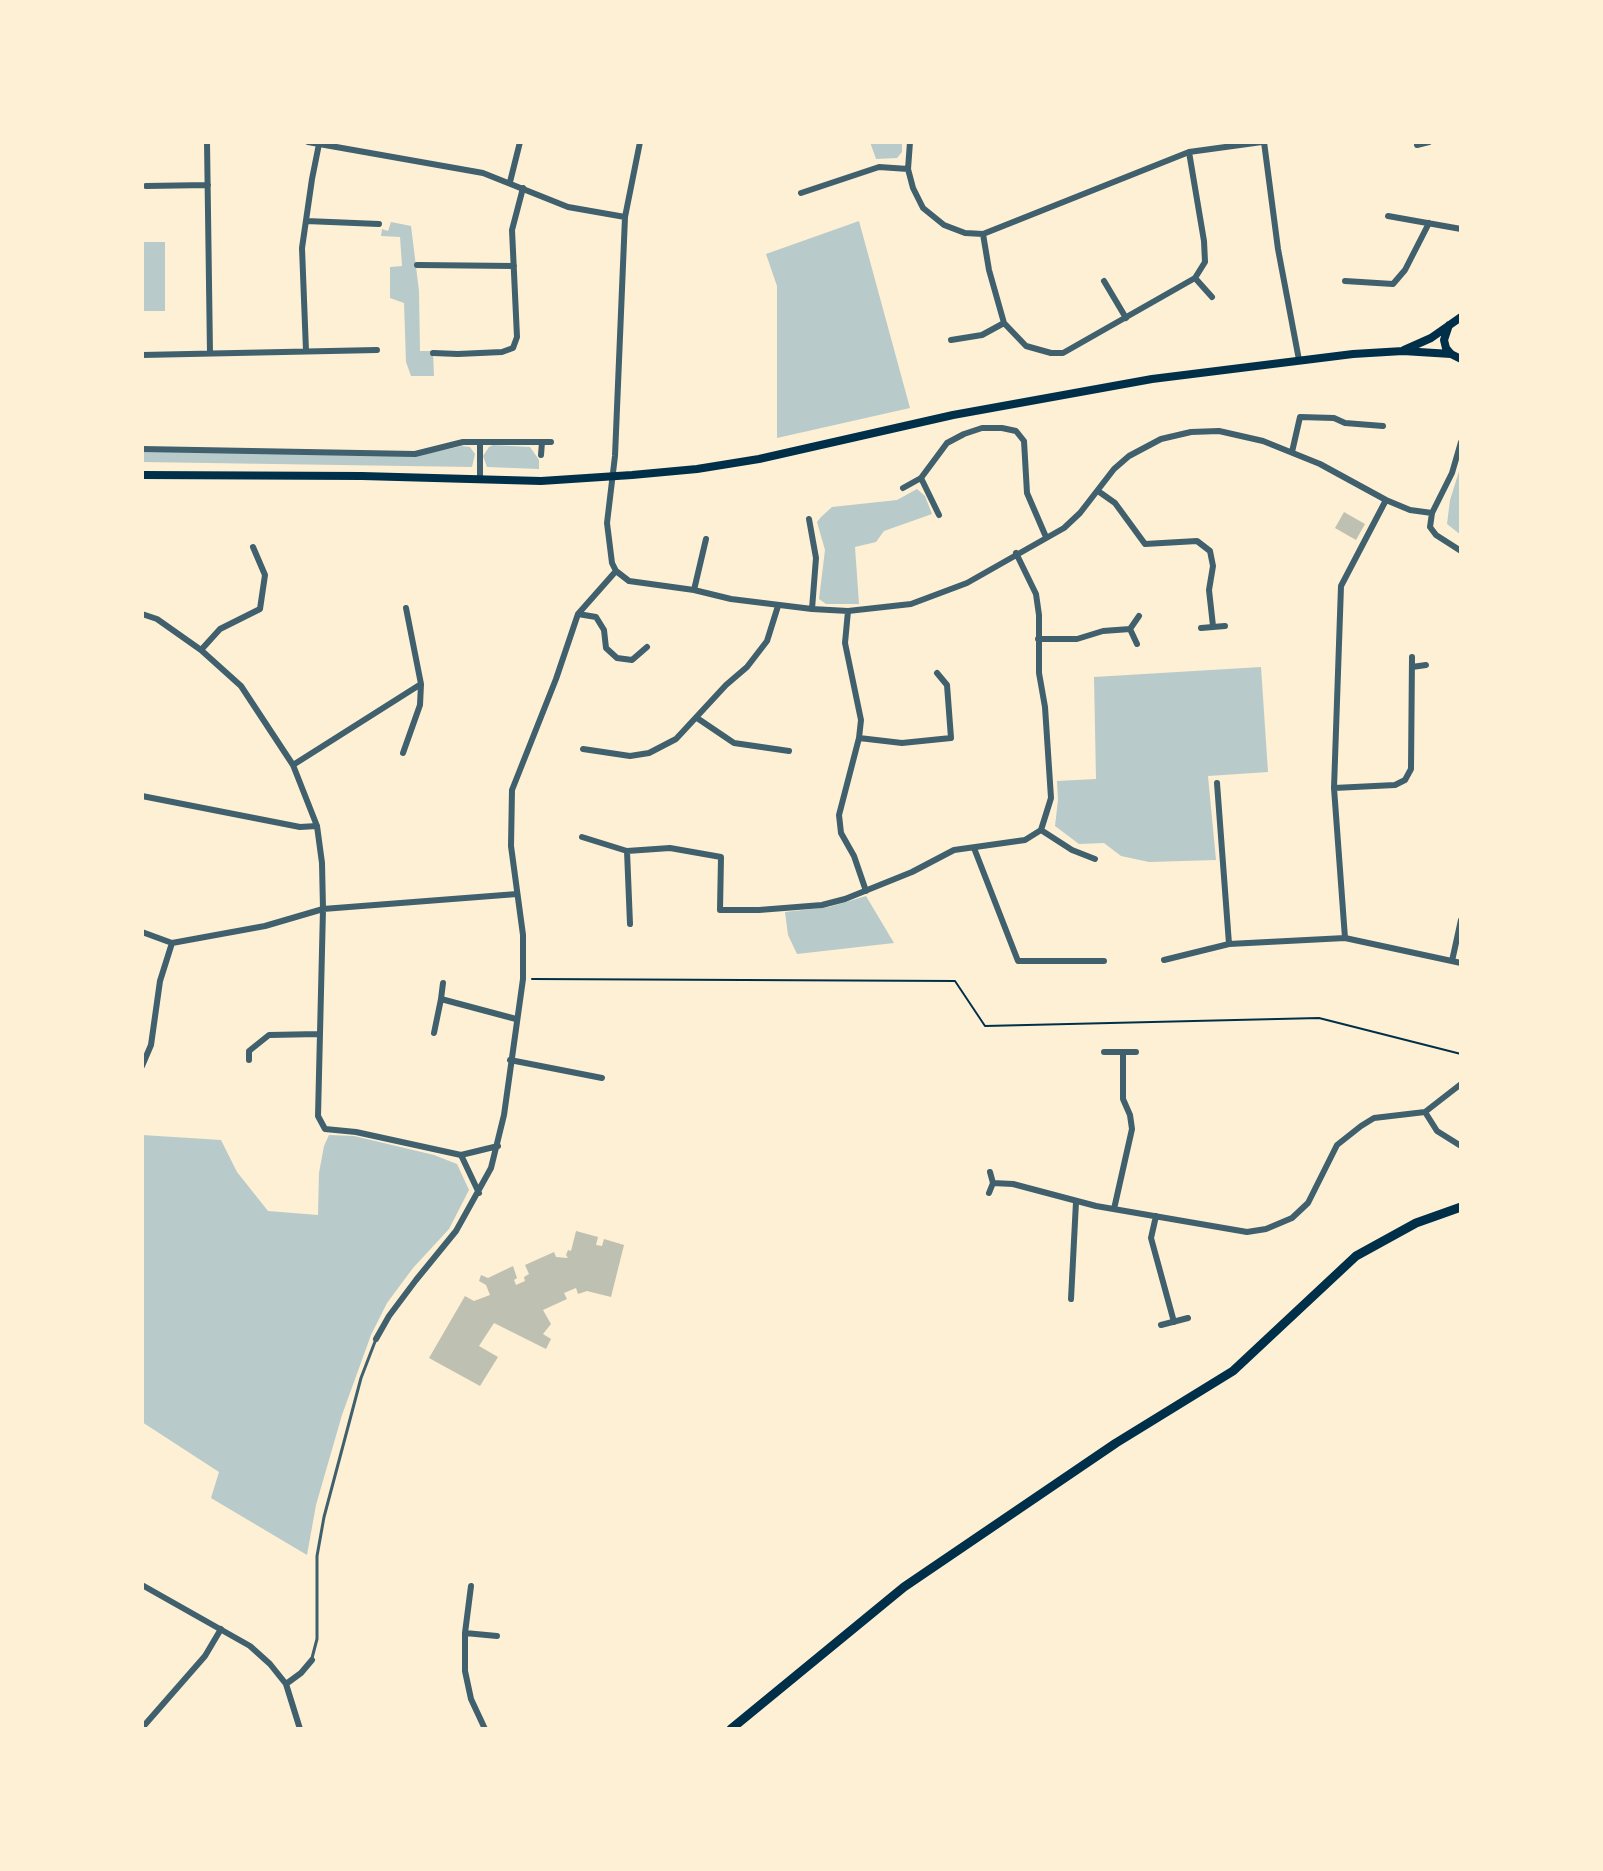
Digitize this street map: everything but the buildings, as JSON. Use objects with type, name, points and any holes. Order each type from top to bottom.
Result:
[{"type":"highway","points":[[731,1729],[904,1587],[1116,1443],[1233,1371],[1356,1256],[1416,1223],[1461,1207]]},
{"type":"main road","points":[[1403,351],[1431,338],[1455,320]]},
{"type":"main road","points":[[1451,354],[1444,340],[1455,320]]},
{"type":"main road","points":[[142,475],[541,481],[612,477],[713,467],[953,415],[1152,379],[1299,360],[1403,351],[1451,354],[1461,359]]},
{"type":"street","points":[[207,142],[210,353]]},
{"type":"street","points":[[308,142],[483,173],[568,207],[625,217]]},
{"type":"street","points":[[510,182],[520,142]]},
{"type":"street","points":[[640,142],[625,217],[607,534],[616,571],[629,581],[812,609],[848,611],[894,607],[930,599],[967,583],[1073,520],[1129,456],[1161,439],[1205,431],[1242,435],[1292,452],[1386,500],[1410,510],[1432,513]]},
{"type":"street","points":[[910,142],[908,169],[923,208],[944,225],[965,233],[983,234],[1189,152],[1263,142],[1278,249],[1299,360]]},
{"type":"street","points":[[1417,145],[1429,142]]},
{"type":"street","points":[[306,351],[302,248],[319,144]]},
{"type":"street","points":[[983,234],[989,270],[1004,323],[1026,346],[1063,353],[1195,278],[1205,262],[1189,152]]},
{"type":"street","points":[[801,193],[879,167],[908,169]]},
{"type":"street","points":[[146,186],[208,185]]},
{"type":"street","points":[[433,353],[502,352],[513,348],[517,337],[512,230],[523,188]]},
{"type":"street","points":[[1388,216],[1461,229]]},
{"type":"street","points":[[306,221],[379,224]]},
{"type":"street","points":[[1345,281],[1393,284],[1405,270],[1429,223]]},
{"type":"street","points":[[417,265],[514,266]]},
{"type":"street","points":[[1195,278],[1212,297]]},
{"type":"street","points":[[1104,281],[1126,318]]},
{"type":"street","points":[[1455,320],[1461,310]]},
{"type":"street","points":[[951,340],[982,335],[1004,323]]},
{"type":"street","points":[[361,350],[361,360]]},
{"type":"street","points":[[142,355],[377,350]]},
{"type":"street","points":[[1292,452],[1300,417],[1334,418],[1345,423],[1383,426]]},
{"type":"street","points":[[903,488],[921,478],[947,443],[964,434],[982,428],[1016,431],[1024,441],[1027,493],[1046,537]]},
{"type":"street","points":[[142,449],[415,454],[463,442],[551,442]]},
{"type":"street","points":[[480,442],[480,480]]},
{"type":"street","points":[[541,455],[542,442]]},
{"type":"street","points":[[1461,447],[1432,513],[1430,527],[1436,535],[1461,551]]},
{"type":"street","points":[[921,478],[939,515]]},
{"type":"street","points":[[1098,491],[1115,503],[1145,544],[1197,541],[1210,551],[1213,626]]},
{"type":"street","points":[[1345,938],[1334,788],[1341,586],[1386,500]]},
{"type":"street","points":[[809,519],[816,558],[812,609]]},
{"type":"street","points":[[694,590],[706,539]]},
{"type":"street","points":[[201,650],[220,629],[260,609],[265,575],[253,547]]},
{"type":"street","points":[[582,837],[627,851],[670,848],[721,857],[720,910],[822,905],[912,872],[954,850],[1025,840],[1041,830],[1051,798],[1045,707],[1039,673],[1036,594],[1016,553]]},
{"type":"street","points":[[376,1339],[389,1316],[456,1231],[479,1193],[498,1146],[523,979],[523,935],[511,846],[512,790],[578,614],[616,571]]},
{"type":"street","points":[[583,749],[630,756],[649,753],[676,739],[747,667],[767,641],[778,606]]},
{"type":"street","points":[[403,753],[420,705],[421,684],[406,608]]},
{"type":"street","points":[[848,611],[845,643],[861,720],[839,815],[841,833],[854,856],[866,891]]},
{"type":"street","points":[[142,614],[157,619],[201,650],[241,686],[293,765],[317,826],[323,909],[318,1116],[325,1129],[356,1132],[461,1155],[498,1146]]},
{"type":"street","points":[[578,614],[596,617],[604,630],[606,648],[617,658],[632,660],[647,647]]},
{"type":"street","points":[[1130,629],[1139,616]]},
{"type":"street","points":[[1201,628],[1225,626]]},
{"type":"street","points":[[1038,639],[1077,639],[1103,631],[1130,629]]},
{"type":"street","points":[[1130,629],[1137,644]]},
{"type":"street","points":[[1334,788],[1395,785],[1405,780],[1411,769],[1412,657]]},
{"type":"street","points":[[1412,667],[1426,665]]},
{"type":"street","points":[[859,738],[902,743],[951,738],[947,685],[937,673]]},
{"type":"street","points":[[293,765],[421,684]]},
{"type":"street","points":[[697,718],[734,743],[789,751]]},
{"type":"street","points":[[1217,783],[1229,944]]},
{"type":"street","points":[[142,796],[300,827],[317,826]]},
{"type":"street","points":[[1041,830],[1072,850],[1095,859]]},
{"type":"street","points":[[974,848],[1018,961],[1104,961]]},
{"type":"street","points":[[627,851],[630,924]]},
{"type":"street","points":[[142,932],[172,943],[265,926],[323,909],[517,894]]},
{"type":"street","points":[[1452,961],[1461,920]]},
{"type":"street","points":[[1164,960],[1229,944],[1345,938],[1461,963]]},
{"type":"street","points":[[142,1066],[151,1045],[160,981],[172,943]]},
{"type":"street","points":[[434,1033],[443,983]]},
{"type":"street","points":[[441,999],[516,1019]]},
{"type":"street","points":[[249,1060],[249,1051],[269,1035],[319,1034]]},
{"type":"street","points":[[1104,1052],[1136,1052]]},
{"type":"street","points":[[1114,1209],[1132,1129],[1123,1099],[1123,1053]]},
{"type":"street","points":[[510,1060],[602,1078]]},
{"type":"street","points":[[993,1183],[1013,1184],[1076,1202],[1247,1232],[1276,1226],[1292,1218],[1308,1203],[1327,1161],[1347,1136],[1374,1118],[1425,1112],[1461,1084]]},
{"type":"street","points":[[1425,1112],[1437,1131],[1461,1146]]},
{"type":"street","points":[[461,1155],[479,1193]]},
{"type":"street","points":[[989,1193],[993,1183],[990,1172]]},
{"type":"street","points":[[1071,1299],[1076,1202]]},
{"type":"street","points":[[1156,1216],[1151,1238],[1174,1322]]},
{"type":"street","points":[[1161,1325],[1188,1318]]},
{"type":"street","points":[[142,1585],[250,1646],[270,1664],[286,1684],[300,1729]]},
{"type":"street","points":[[471,1586],[464,1659],[467,1685],[485,1729]]},
{"type":"street","points":[[142,1728],[205,1656],[221,1629]]},
{"type":"street","points":[[465,1633],[497,1636]]},
{"type":"street","points":[[286,1684],[312,1660]]},
{"type":"lane","points":[[312,1660],[317,1639],[318,1547],[341,1446],[376,1339]]},
{"type":"path","points":[[523,979],[955,981],[985,1026],[1319,1018],[1461,1054]]},
{"type":"shaded area","points":[[870,142],[902,142],[902,152],[897,158],[876,159]]},
{"type":"shaded area","points":[[859,221],[910,408],[777,438],[777,286],[766,254]]},
{"type":"shaded area","points":[[391,222],[411,226],[419,291],[420,351],[433,351],[434,376],[411,376],[406,362],[404,303],[390,298],[390,267],[402,266],[400,237],[381,236],[382,229],[388,231]]},
{"type":"shaded area","points":[[142,242],[165,242],[165,311],[142,311]]},
{"type":"shaded area","points":[[493,445],[530,447],[539,460],[539,469],[487,467],[483,456]]},
{"type":"shaded area","points":[[470,447],[475,454],[472,467],[142,462],[142,451],[416,456]]},
{"type":"shaded area","points":[[1461,465],[1461,535],[1447,524],[1450,500]]},
{"type":"shaded area","points":[[917,489],[925,496],[932,514],[884,531],[876,542],[855,547],[859,604],[826,604],[819,599],[825,550],[817,522],[821,517],[832,507],[897,500]]},
{"type":"shaded area","points":[[1261,667],[1268,772],[1208,776],[1216,860],[1149,862],[1121,856],[1104,843],[1079,844],[1055,826],[1057,781],[1096,779],[1094,677]]},
{"type":"shaded area","points":[[866,896],[894,943],[797,954],[788,935],[785,912],[829,907]]},
{"type":"shaded area","points":[[142,1135],[221,1140],[237,1172],[268,1211],[318,1215],[319,1173],[329,1135],[354,1136],[434,1155],[457,1164],[469,1190],[449,1229],[413,1268],[387,1303],[371,1335],[342,1415],[316,1505],[307,1555],[211,1498],[219,1472],[142,1422]]}]
